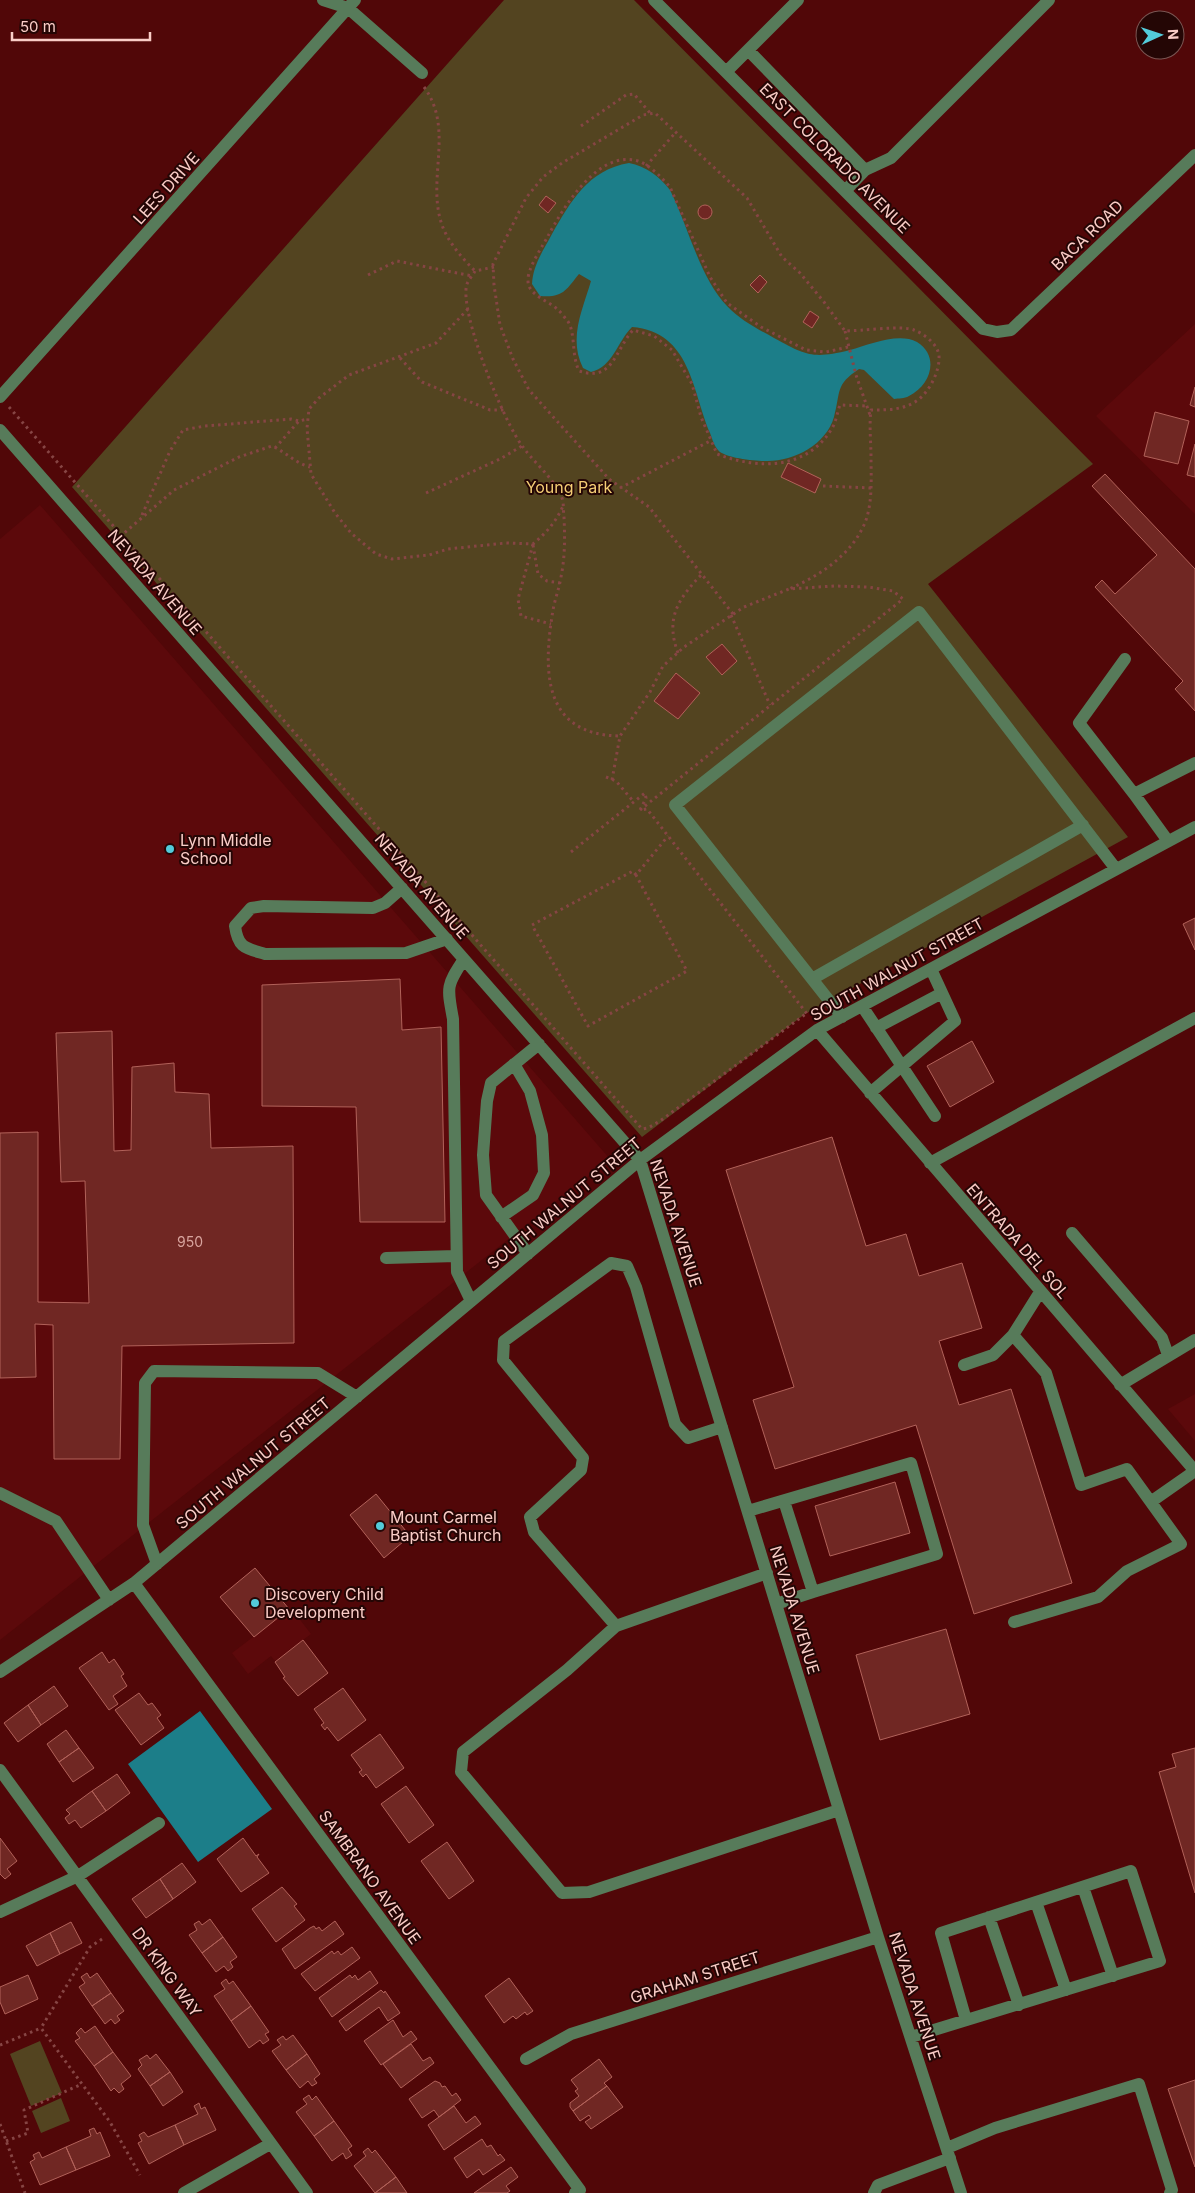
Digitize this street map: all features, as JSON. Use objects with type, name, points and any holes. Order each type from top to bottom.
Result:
[{"type":"street","points":[[323,0],[352,4],[422,73]]},
{"type":"street","name":"EAST COLORADO AVENUE","points":[[654,0],[983,329],[997,332]]},
{"type":"street","points":[[726,72],[798,0]]},
{"type":"street","points":[[845,191],[865,170],[890,158],[1049,0]]},
{"type":"street","name":"LEES DRIVE","points":[[1,397],[352,4]]},
{"type":"street","points":[[748,50],[865,170]]},
{"type":"street","name":"BACA ROAD","points":[[997,332],[1011,330],[1195,154]]},
{"type":"street","name":"NEVADA AVENUE","points":[[0,430],[640,1160],[878,1937],[961,2193]]},
{"type":"street","points":[[842,1017],[675,805],[919,612],[1116,869]]},
{"type":"street","points":[[1125,659],[1079,723],[1168,841]]},
{"type":"street","points":[[1134,794],[1195,763]]},
{"type":"street","points":[[812,979],[1083,826]]},
{"type":"street","name":"SOUTH WALNUT STREET","points":[[0,1672],[134,1583],[640,1160],[818,1030],[1195,827]]},
{"type":"street","points":[[402,888],[385,903],[373,908],[264,906],[252,908],[235,926],[237,940],[244,947],[264,954],[406,954],[446,939]]},
{"type":"street","points":[[464,959],[450,980],[448,994],[453,1019],[457,1272],[471,1301]]},
{"type":"street","points":[[870,1093],[955,1021],[932,968]]},
{"type":"street","points":[[876,1028],[942,993]]},
{"type":"street","points":[[862,1006],[935,1116]]},
{"type":"street","points":[[930,1163],[1195,1018]]},
{"type":"street","name":"ENTRADA DEL SOL","points":[[818,1030],[1040,1292],[1195,1471]]},
{"type":"street","points":[[528,1254],[486,1196],[483,1155],[486,1100],[491,1083],[539,1044]]},
{"type":"street","points":[[501,1216],[533,1195],[544,1173],[542,1135],[530,1091],[514,1064]]},
{"type":"street","points":[[1072,1233],[1162,1338],[1168,1355]]},
{"type":"street","points":[[386,1258],[456,1256]]},
{"type":"street","points":[[616,1626],[534,1532],[530,1517],[581,1470],[583,1458],[504,1360],[504,1341],[611,1263],[626,1266],[636,1288],[675,1424],[688,1438],[722,1427]]},
{"type":"street","points":[[964,1365],[993,1355],[1013,1334],[1040,1292]]},
{"type":"street","points":[[1013,1334],[1046,1373],[1081,1485],[1127,1469],[1152,1501],[1180,1544],[1127,1571],[1098,1596],[1014,1622]]},
{"type":"street","points":[[1120,1385],[1195,1340]]},
{"type":"street","points":[[157,1564],[143,1525],[145,1383],[154,1372],[318,1373],[357,1397]]},
{"type":"street","points":[[748,1511],[912,1462],[937,1554],[776,1604]]},
{"type":"street","points":[[1152,1501],[1195,1471]]},
{"type":"street","points":[[0,1493],[56,1521],[109,1600]]},
{"type":"street","points":[[784,1501],[813,1592]]},
{"type":"street","points":[[767,1573],[616,1626],[567,1670],[463,1752],[461,1772],[562,1893],[589,1892],[839,1810]]},
{"type":"street","name":"SAMBRANO AVENUE","points":[[134,1583],[578,2192]]},
{"type":"street","name":"DR KING WAY","points":[[0,1770],[307,2193]]},
{"type":"street","points":[[0,1912],[78,1876],[159,1823]]},
{"type":"street","points":[[911,2037],[1160,1961],[1131,1872],[941,1933],[966,2020]]},
{"type":"street","points":[[1083,1887],[1112,1976]]},
{"type":"street","points":[[1036,1902],[1066,1990]]},
{"type":"street","points":[[990,1917],[1018,2005]]},
{"type":"street","name":"GRAHAM STREET","points":[[526,2059],[571,2034],[878,1937]]},
{"type":"street","points":[[874,2193],[878,2185],[948,2153],[995,2128],[1139,2084],[1172,2190],[1170,2193]]},
{"type":"street","points":[[184,2193],[270,2144]]},
{"type":"path","points":[[422,73],[421,83],[437,110],[440,146],[437,180],[438,206],[442,226],[454,247],[475,271]]},
{"type":"path","points":[[581,126],[626,95],[634,94],[651,114]]},
{"type":"path","points":[[770,705],[732,615],[702,574],[649,507],[609,479],[529,390],[513,359],[500,325],[494,267],[503,242],[526,198],[542,177],[562,163],[643,114],[655,113],[747,198],[782,257],[818,294],[846,331],[856,375],[870,416]]},
{"type":"path","points":[[646,166],[676,132]]},
{"type":"path","points":[[849,348],[826,352],[806,350],[761,327],[727,303],[710,277],[670,187],[638,161],[624,159],[606,166],[591,176],[568,201],[533,265],[528,281],[531,291],[557,309],[572,327],[574,361],[579,371],[592,375],[607,369],[633,330],[654,336],[672,350],[692,384],[701,417],[716,454],[750,464],[772,465],[805,455],[821,443],[832,428],[840,405],[866,406]]},
{"type":"path","points":[[368,274],[397,261],[472,276]]},
{"type":"path","points":[[494,267],[475,271],[467,284],[468,309],[476,342],[504,410],[522,446],[552,482],[562,499],[563,506],[565,552],[551,624],[548,670],[554,702],[565,717],[584,730],[600,736],[620,736]]},
{"type":"path","points":[[468,309],[436,343],[400,358],[349,375],[319,398],[309,410],[308,419],[311,474],[335,513],[351,533],[376,554],[392,559],[429,555],[448,549],[506,543],[533,544]]},
{"type":"path","points":[[612,780],[620,736],[646,698],[663,666],[678,653],[744,607],[812,579],[830,566],[856,541],[865,524],[871,488],[871,410],[903,408],[918,400],[928,390],[936,374],[940,355],[931,340],[912,329],[846,331]]},
{"type":"path","points":[[400,358],[422,382],[490,410],[504,410]]},
{"type":"path","points":[[1,397],[69,478],[123,534],[642,1129],[648,1128],[660,1121],[807,1013]]},
{"type":"path","points":[[140,518],[170,451],[183,430],[205,426],[308,419]]},
{"type":"path","points":[[275,448],[299,421]]},
{"type":"path","points":[[620,488],[711,441]]},
{"type":"path","points":[[105,549],[174,490],[239,456],[272,446],[299,464],[310,467]]},
{"type":"path","points":[[426,493],[500,460],[522,446]]},
{"type":"path","points":[[823,486],[871,488]]},
{"type":"path","points":[[551,624],[520,616],[518,599],[533,544],[557,519],[563,506]]},
{"type":"path","points":[[533,544],[538,574],[547,580],[560,583]]},
{"type":"path","points":[[678,653],[672,636],[672,618],[685,594],[702,574]]},
{"type":"path","points":[[640,810],[903,599],[893,592],[868,586],[790,589]]},
{"type":"path","points":[[606,777],[616,781],[633,801]]},
{"type":"path","points":[[572,852],[645,793],[646,798],[640,810]]},
{"type":"path","points":[[640,810],[647,809],[807,1013],[818,1030]]},
{"type":"path","points":[[636,875],[668,836]]},
{"type":"path","points":[[633,871],[636,875],[687,971],[588,1026],[532,925],[633,871]]},
{"type":"path","points":[[0,2045],[41,2028],[90,1947],[102,1939]]},
{"type":"path","points":[[41,2028],[110,2122],[140,2174]]},
{"type":"path","points":[[6,2141],[28,2133],[24,2110],[82,2084]]},
{"type":"path","points":[[0,2124],[25,2193]]},
{"type":"shaded area","points":[[1195,324],[1195,514],[1096,416]]},
{"type":"shaded area","name":"Lynn Middle School","points":[[40,505],[610,1159],[0,1640],[0,539]]},
{"type":"shaded area","points":[[1195,1394],[1195,1441],[1168,1409]]},
{"type":"shaded area","points":[[291,1608],[311,1634],[275,1661],[271,1656],[248,1674],[232,1653]]},
{"type":"green space","name":"Young Park","points":[[504,0],[634,0],[1093,464],[928,584],[1128,837],[805,1014],[642,1137],[72,487]]},
{"type":"green space","points":[[40,2041],[62,2093],[31,2106],[10,2054]]},
{"type":"green space","points":[[61,2098],[70,2121],[41,2133],[32,2111]]},
{"type":"water","points":[[629,163],[652,173],[670,190],[709,281],[727,306],[738,316],[785,344],[810,354],[837,353],[892,339],[909,339],[917,342],[929,355],[930,370],[923,385],[907,397],[894,399],[864,370],[859,369],[842,384],[834,417],[824,436],[807,450],[797,455],[776,461],[760,461],[747,460],[721,453],[713,442],[686,366],[678,352],[667,340],[652,331],[632,327],[605,365],[591,372],[583,368],[577,346],[578,324],[591,281],[579,274],[563,292],[554,296],[540,296],[532,284],[534,271],[539,258],[566,210],[582,189],[602,172]]},
{"type":"water","points":[[200,1711],[272,1809],[198,1862],[128,1764]]},
{"type":"building","points":[[546,196],[556,203],[548,213],[539,205]]},
{"type":"building","points":[[702,205],[708,205],[712,212],[708,219],[702,219],[698,215],[698,209]]},
{"type":"building","points":[[760,275],[767,282],[758,293],[750,285]]},
{"type":"building","points":[[810,311],[819,317],[812,328],[803,322]]},
{"type":"building","points":[[1195,387],[1195,407],[1190,405]]},
{"type":"building","points":[[1155,412],[1189,421],[1178,464],[1144,456]]},
{"type":"building","points":[[1195,444],[1195,477],[1187,475]]},
{"type":"building","points":[[788,463],[821,479],[815,493],[781,477]]},
{"type":"building","points":[[1105,474],[1195,569],[1195,711],[1175,689],[1183,681],[1095,587],[1102,580],[1115,594],[1157,555],[1092,486]]},
{"type":"building","points":[[722,644],[737,661],[722,675],[706,657]]},
{"type":"building","points":[[676,673],[700,693],[678,719],[654,701]]},
{"type":"building","points":[[1195,918],[1195,950],[1183,924]]},
{"type":"building","points":[[400,979],[402,1030],[441,1027],[445,1222],[360,1222],[356,1107],[262,1106],[262,985]]},
{"type":"building","points":[[112,1031],[114,1151],[131,1150],[132,1067],[174,1063],[175,1092],[209,1094],[211,1148],[293,1146],[294,1343],[122,1346],[120,1459],[54,1459],[53,1325],[35,1324],[36,1377],[0,1378],[0,1133],[38,1132],[38,1302],[89,1303],[85,1181],[61,1182],[56,1033]]},
{"type":"building","points":[[972,1041],[994,1082],[950,1107],[927,1066]]},
{"type":"building","points":[[832,1137],[866,1246],[906,1234],[919,1276],[962,1263],[982,1328],[939,1341],[959,1405],[1011,1389],[1072,1583],[974,1614],[916,1425],[775,1469],[753,1400],[794,1387],[726,1170]]},
{"type":"building","points":[[895,1482],[910,1533],[830,1556],[815,1506]]},
{"type":"building","name":"Mount Carmel Baptist Church","points":[[376,1494],[410,1536],[384,1558],[350,1515]]},
{"type":"building","name":"Discovery Child Development","points":[[255,1568],[289,1609],[254,1637],[220,1597]]},
{"type":"building","points":[[946,1629],[970,1714],[880,1740],[856,1655]]},
{"type":"building","points":[[303,1640],[328,1673],[298,1696],[283,1678],[285,1677],[275,1662]]},
{"type":"building","points":[[102,1652],[109,1663],[114,1659],[124,1674],[121,1676],[127,1686],[113,1696],[118,1704],[109,1710],[79,1668]]},
{"type":"building","points":[[54,1686],[68,1706],[41,1725],[28,1705]]},
{"type":"building","points":[[343,1688],[366,1720],[338,1741],[327,1727],[325,1730],[321,1725],[324,1723],[314,1709]]},
{"type":"building","points":[[139,1693],[148,1705],[152,1703],[161,1715],[157,1718],[164,1728],[141,1745],[115,1710]]},
{"type":"building","points":[[28,1705],[41,1725],[18,1742],[4,1723]]},
{"type":"building","points":[[66,1730],[79,1748],[59,1762],[47,1744]]},
{"type":"building","points":[[380,1734],[404,1768],[376,1788],[366,1774],[363,1777],[359,1772],[362,1770],[351,1755]]},
{"type":"building","points":[[79,1748],[94,1768],[73,1782],[59,1762]]},
{"type":"building","points":[[1195,1748],[1195,1893],[1159,1772],[1176,1767],[1172,1754]]},
{"type":"building","points":[[117,1774],[130,1793],[106,1811],[92,1791]]},
{"type":"building","points":[[406,1786],[434,1825],[409,1843],[381,1804]]},
{"type":"building","points":[[92,1791],[106,1811],[81,1828],[75,1820],[69,1824],[65,1818],[70,1814],[66,1810]]},
{"type":"building","points":[[0,1838],[17,1861],[7,1869],[11,1874],[5,1879],[0,1874]]},
{"type":"building","points":[[243,1838],[256,1856],[259,1854],[257,1857],[269,1873],[241,1892],[217,1859]]},
{"type":"building","points":[[447,1842],[474,1881],[449,1899],[421,1861]]},
{"type":"building","points":[[182,1863],[196,1882],[173,1899],[160,1879]]},
{"type":"building","points":[[160,1879],[173,1899],[146,1918],[132,1899]]},
{"type":"building","points":[[282,1887],[297,1904],[294,1906],[305,1920],[276,1942],[252,1909]]},
{"type":"building","points":[[210,1919],[223,1937],[202,1953],[189,1935],[197,1930],[194,1924],[199,1921],[202,1925]]},
{"type":"building","points":[[335,1921],[344,1934],[295,1969],[282,1949],[310,1928],[314,1926],[316,1929],[319,1927],[322,1931]]},
{"type":"building","points":[[71,1922],[82,1943],[60,1954],[50,1933]]},
{"type":"building","points":[[50,1933],[60,1954],[37,1966],[26,1946]]},
{"type":"building","points":[[223,1937],[237,1957],[230,1962],[233,1967],[228,1971],[224,1966],[216,1972],[202,1953]]},
{"type":"building","points":[[352,1947],[360,1958],[315,1991],[301,1974],[332,1951],[334,1954],[338,1951],[341,1955]]},
{"type":"building","points":[[370,1971],[378,1983],[332,2017],[319,1998],[350,1975],[352,1978],[355,1975],[358,1980]]},
{"type":"building","points":[[87,1973],[90,1978],[97,1973],[111,1993],[92,2006],[79,1987],[85,1983],[81,1977]]},
{"type":"building","points":[[28,1975],[38,1999],[5,2014],[0,2002],[0,1987]]},
{"type":"building","points":[[509,1978],[533,2011],[527,2015],[525,2012],[516,2019],[513,2016],[504,2023],[485,1996]]},
{"type":"building","points":[[226,1979],[229,1984],[233,1981],[251,2006],[231,2021],[214,1996],[225,1989],[221,1983]]},
{"type":"building","points":[[381,1990],[384,1993],[385,1991],[400,2013],[388,2021],[379,2007],[346,2031],[339,2021]]},
{"type":"building","points":[[111,1993],[124,2011],[117,2016],[120,2020],[115,2024],[111,2019],[105,2024],[92,2006]]},
{"type":"building","points":[[251,2006],[269,2032],[265,2034],[269,2040],[263,2044],[260,2040],[249,2048],[231,2021]]},
{"type":"building","points":[[393,2020],[403,2037],[411,2031],[417,2039],[381,2065],[364,2041]]},
{"type":"building","points":[[95,2026],[113,2052],[94,2066],[75,2041],[80,2038],[76,2033],[81,2028],[85,2033]]},
{"type":"building","points":[[293,2035],[307,2054],[286,2070],[272,2051],[281,2045],[277,2040],[283,2036],[286,2040]]},
{"type":"building","points":[[411,2044],[423,2061],[430,2057],[434,2063],[401,2088],[383,2064]]},
{"type":"building","points":[[113,2052],[131,2076],[121,2084],[124,2089],[119,2093],[114,2088],[111,2091],[94,2066]]},
{"type":"building","points":[[156,2054],[170,2072],[150,2086],[138,2069],[142,2065],[139,2060],[147,2055],[150,2059]]},
{"type":"building","points":[[307,2054],[320,2074],[314,2079],[317,2083],[312,2086],[308,2081],[300,2088],[286,2070]]},
{"type":"building","points":[[599,2059],[612,2077],[604,2083],[607,2086],[573,2111],[570,2103],[579,2096],[575,2091],[578,2089],[571,2080]]},
{"type":"building","points":[[170,2072],[183,2092],[163,2106],[150,2086]]},
{"type":"building","points":[[1195,2080],[1195,2167],[1168,2089]]},
{"type":"building","points":[[435,2081],[440,2083],[442,2087],[445,2086],[452,2096],[456,2093],[461,2100],[439,2117],[434,2110],[422,2118],[409,2099]]},
{"type":"building","points":[[607,2086],[623,2107],[591,2129],[585,2122],[591,2118],[589,2115],[580,2121],[573,2111]]},
{"type":"building","points":[[309,2095],[312,2100],[316,2096],[334,2121],[314,2136],[296,2112],[307,2104],[303,2099]]},
{"type":"building","points":[[199,2103],[201,2109],[205,2107],[216,2130],[184,2145],[175,2125],[198,2114],[194,2106]]},
{"type":"building","points":[[454,2106],[466,2123],[475,2116],[481,2124],[444,2150],[428,2125]]},
{"type":"building","points":[[334,2121],[352,2146],[348,2149],[352,2155],[346,2159],[343,2153],[332,2161],[314,2136]]},
{"type":"building","points":[[175,2125],[184,2145],[149,2164],[138,2143],[142,2141],[139,2135],[144,2132],[148,2137]]},
{"type":"building","points":[[94,2128],[97,2134],[100,2132],[110,2156],[76,2170],[66,2147],[91,2136],[89,2130]]},
{"type":"building","points":[[482,2139],[487,2147],[491,2145],[498,2156],[500,2154],[505,2160],[483,2175],[479,2169],[467,2178],[454,2158]]},
{"type":"building","points":[[66,2147],[76,2170],[40,2185],[30,2162],[35,2159],[33,2155],[39,2152],[42,2158]]},
{"type":"building","points":[[368,2148],[372,2153],[375,2150],[396,2177],[375,2193],[354,2166],[366,2156],[363,2152]]},
{"type":"building","points":[[511,2167],[518,2177],[506,2186],[510,2191],[507,2193],[474,2193]]},
{"type":"building","points":[[396,2177],[407,2193],[375,2193]]},
{"type":"place","name":"Lynn Middle School","points":[[170,849]]},
{"type":"place","name":"Mount Carmel Baptist Church","points":[[380,1526]]},
{"type":"place","name":"Discovery Child Development","points":[[255,1603]]}]
